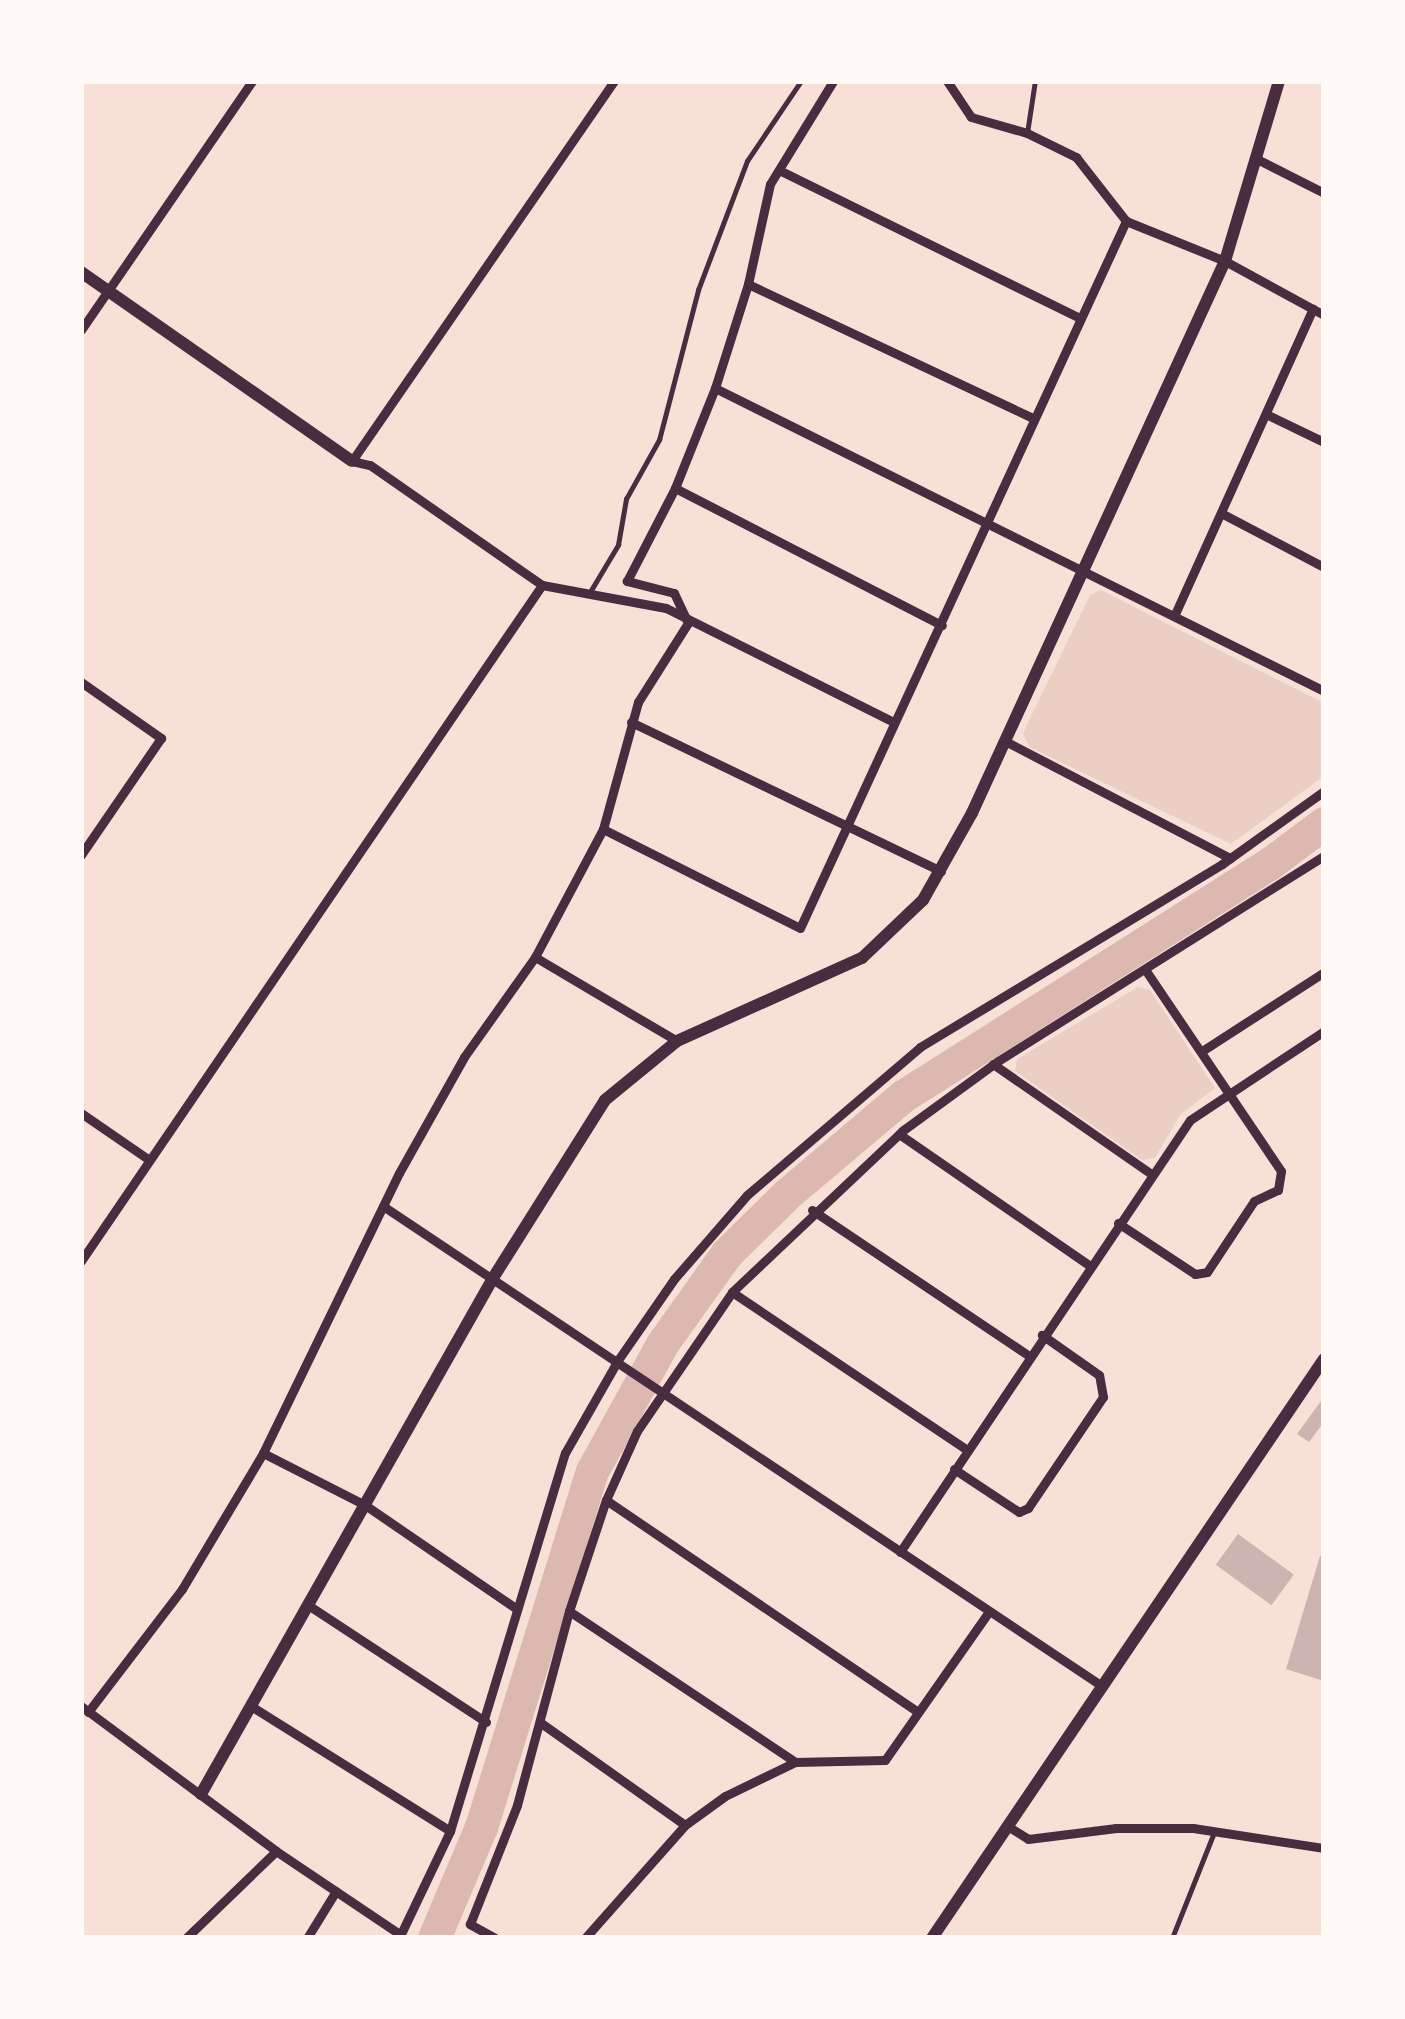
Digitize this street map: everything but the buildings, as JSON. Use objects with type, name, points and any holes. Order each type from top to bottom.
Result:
[{"type":"street","points":[[81,330],[252,81]]},
{"type":"street","points":[[352,460],[614,81]]},
{"type":"street","points":[[688,622],[674,593],[627,581],[675,488],[716,388],[748,284],[770,184],[833,81]]},
{"type":"street","points":[[946,81],[971,118],[1027,133],[1076,157],[1126,220],[1225,261],[1318,312],[1175,614]]},
{"type":"street","points":[[201,1794],[493,1278],[605,1100],[677,1041],[862,958],[908,918],[940,871],[1225,261],[1276,82]]},
{"type":"street","points":[[1256,158],[1324,193]]},
{"type":"street","points":[[781,171],[1080,318]]},
{"type":"street","points":[[603,829],[800,928],[1126,220]]},
{"type":"street","points":[[81,272],[542,585],[666,608],[895,722]]},
{"type":"street","points":[[748,284],[1034,418]]},
{"type":"street","points":[[716,388],[1324,691]]},
{"type":"street","points":[[1266,414],[1324,442]]},
{"type":"street","points":[[675,488],[942,625]]},
{"type":"street","points":[[1221,513],[1324,567]]},
{"type":"street","points":[[81,1261],[542,585]]},
{"type":"street","points":[[688,622],[631,722],[603,829],[536,957],[464,1058],[383,1206],[263,1453],[182,1589],[85,1709],[400,1936],[450,1831],[565,1453],[674,1279],[747,1196],[920,1047],[1230,858],[1324,791]]},
{"type":"street","points":[[81,682],[161,738],[81,855]]},
{"type":"street","points":[[631,722],[940,871]]},
{"type":"street","points":[[1004,741],[1230,858]]},
{"type":"street","points":[[491,1937],[470,1924],[518,1805],[569,1611],[606,1500],[637,1431],[732,1292],[812,1210],[899,1134],[993,1064],[1147,972],[1324,856]]},
{"type":"street","points":[[536,957],[677,1041]]},
{"type":"street","points":[[1118,1223],[1196,1274],[1208,1271],[1254,1201],[1278,1190],[1281,1171],[1147,972]]},
{"type":"street","points":[[1202,1051],[1324,972]]},
{"type":"street","points":[[900,1552],[1190,1120],[1324,1031]]},
{"type":"street","points":[[993,1064],[1151,1174]]},
{"type":"street","points":[[81,1113],[148,1159]]},
{"type":"street","points":[[899,1134],[1089,1264]]},
{"type":"street","points":[[383,1206],[1102,1686]]},
{"type":"street","points":[[812,1210],[1029,1356]]},
{"type":"street","points":[[732,1292],[967,1450]]},
{"type":"street","points":[[954,1469],[1019,1512],[1028,1508],[1103,1397],[1099,1376],[1042,1335]]},
{"type":"street","points":[[932,1938],[1324,1359]]},
{"type":"street","points":[[263,1453],[364,1505],[517,1609]]},
{"type":"street","points":[[606,1500],[916,1712]]},
{"type":"street","points":[[308,1605],[486,1722]]},
{"type":"street","points":[[569,1611],[795,1762]]},
{"type":"street","points":[[585,1938],[685,1825],[725,1796],[795,1762],[885,1760],[988,1613]]},
{"type":"street","points":[[251,1706],[450,1831]]},
{"type":"street","points":[[541,1723],[685,1825]]},
{"type":"street","points":[[1009,1827],[1028,1839],[1116,1828],[1215,1829],[1324,1848]]},
{"type":"street","points":[[186,1938],[276,1851]]},
{"type":"street","points":[[308,1938],[336,1892]]},
{"type":"lane","points":[[590,593],[618,545],[626,499],[658,440],[698,290],[747,161],[801,81]]},
{"type":"lane","points":[[1027,133],[1035,81]]},
{"type":"lane","points":[[1172,1938],[1215,1829]]},
{"type":"shaded area","points":[[1101,590],[1324,703],[1324,776],[1231,844],[1029,747],[1023,733],[1090,595]]},
{"type":"shaded area","points":[[1138,987],[1150,990],[1215,1088],[1180,1115],[1155,1158],[1142,1160],[1015,1071],[1017,1059]]},
{"type":"waterway","points":[[434,1938],[481,1827],[592,1471],[662,1344],[727,1253],[787,1194],[903,1096],[1269,864],[1324,823]]}]
